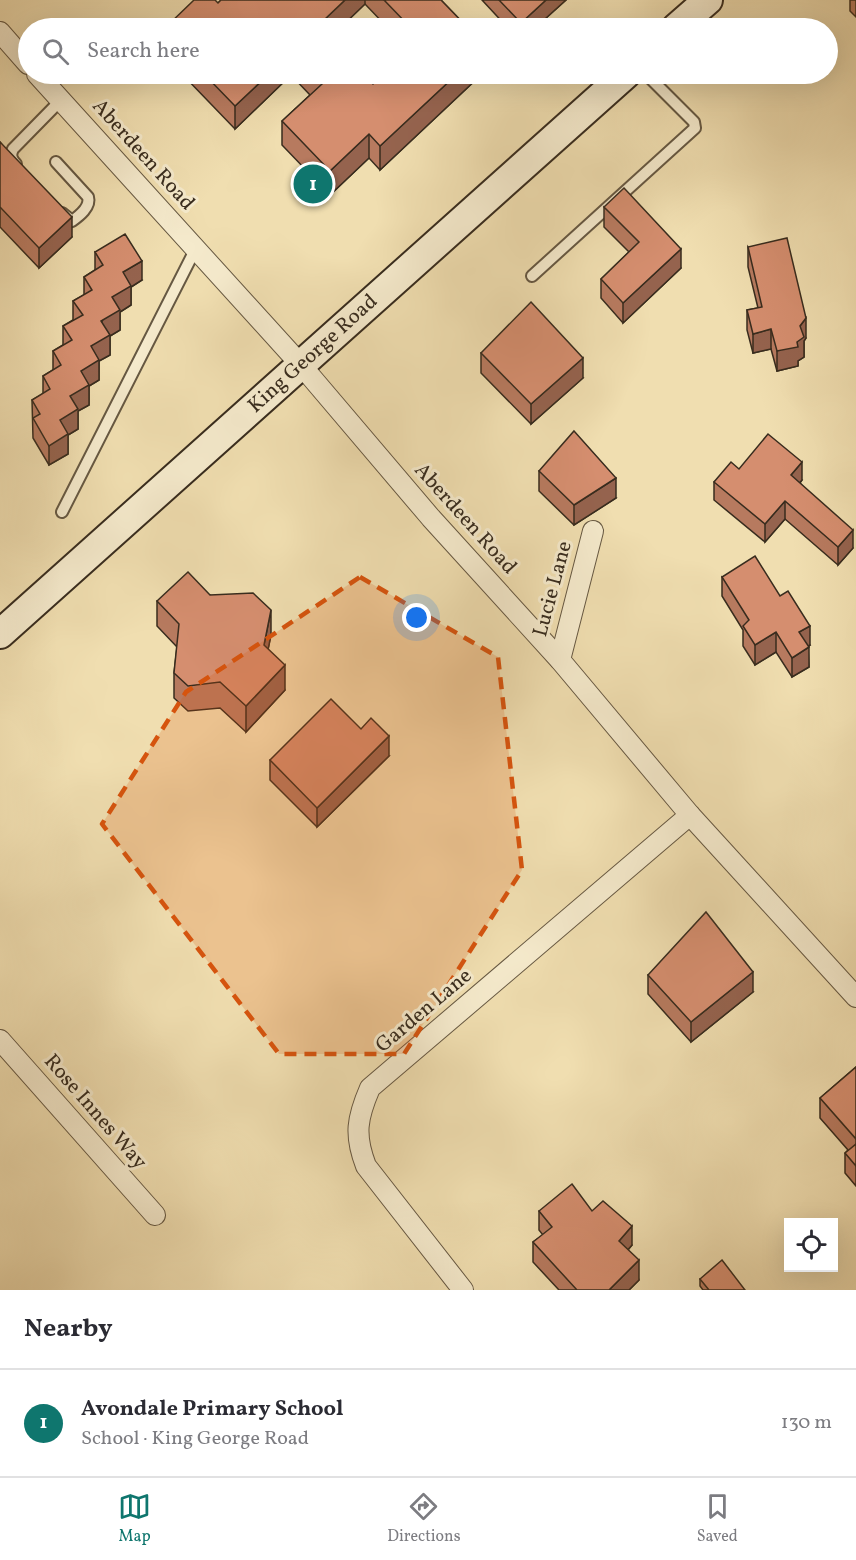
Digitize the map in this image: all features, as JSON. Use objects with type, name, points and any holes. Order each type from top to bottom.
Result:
[{"type":"main road","points":[[687,18],[708,0]]},
{"type":"main road","name":"King George Road","points":[[0,634],[615,84]]},
{"type":"street","points":[[0,32],[18,53]]},
{"type":"street","name":"Aberdeen Road","points":[[46,84],[301,364],[431,518],[560,660],[690,815],[856,997]]},
{"type":"street","name":"Lucie Lane","points":[[560,660],[593,531]]},
{"type":"street","name":"Garden Lane","points":[[463,1290],[366,1166],[359,1149],[357,1130],[361,1109],[370,1088],[690,815]]},
{"type":"street","name":"Rose Innes Way","points":[[0,1040],[155,1215]]},
{"type":"lane","points":[[532,276],[695,128],[694,122],[656,84]]},
{"type":"lane","points":[[20,168],[10,154],[13,149],[61,100]]},
{"type":"lane","points":[[52,202],[72,221],[88,205],[89,201],[56,162]]},
{"type":"lane","points":[[62,512],[195,250]]},
{"type":"highlighted area","points":[[360,577],[498,657],[522,870],[404,1054],[279,1054],[102,824],[186,692]]},
{"type":"building","points":[[194,0],[215,0],[218,3],[221,0],[345,0],[326,18],[175,18]]},
{"type":"building","points":[[384,0],[441,0],[458,18],[401,18]]},
{"type":"building","points":[[499,0],[546,0],[526,18],[516,18]]},
{"type":"building","points":[[214,84],[258,84],[235,106]]},
{"type":"building","points":[[322,84],[446,84],[380,146],[369,134],[330,171],[282,121]]},
{"type":"building","points":[[0,142],[72,217],[39,248],[0,207]]},
{"type":"building","points":[[624,188],[681,249],[623,303],[601,279],[639,242],[604,207]]},
{"type":"building","points":[[125,234],[142,261],[123,272],[131,286],[112,297],[120,310],[101,321],[110,335],[91,346],[99,360],[81,371],[89,385],[70,396],[78,409],[60,420],[68,434],[49,446],[33,418],[40,414],[32,400],[50,389],[43,376],[61,365],[53,351],[72,340],[63,326],[83,315],[73,301],[92,290],[84,277],[103,265],[95,252]]},
{"type":"building","points":[[787,238],[806,318],[800,326],[804,337],[797,342],[798,347],[777,351],[771,329],[753,334],[747,310],[762,307],[748,247]]},
{"type":"building","points":[[531,302],[583,358],[531,404],[481,353]]},
{"type":"building","points":[[574,431],[616,478],[574,505],[539,471]]},
{"type":"building","points":[[768,434],[802,462],[791,475],[853,530],[838,547],[785,501],[765,524],[714,482],[731,462],[739,469]]},
{"type":"building","points":[[755,556],[780,596],[788,591],[810,626],[799,632],[809,647],[792,658],[776,632],[755,645],[743,626],[749,620],[722,577]]},
{"type":"building","points":[[188,572],[210,595],[253,593],[271,610],[264,645],[285,665],[246,706],[220,682],[188,686],[174,673],[179,624],[157,601]]},
{"type":"building","points":[[331,699],[361,729],[371,718],[389,736],[317,808],[270,760]]},
{"type":"building","points":[[706,912],[753,972],[691,1022],[648,975]]},
{"type":"building","points":[[856,1067],[856,1139],[820,1098]]},
{"type":"building","points":[[856,1144],[856,1166],[845,1153]]},
{"type":"building","points":[[572,1184],[592,1211],[603,1201],[632,1226],[619,1241],[639,1260],[609,1290],[577,1290],[533,1242],[552,1227],[539,1211]]},
{"type":"building","points":[[722,1260],[745,1290],[709,1290],[700,1279]]},
{"type":"place","name":"Avondale Primary School","points":[[313,184]]}]
